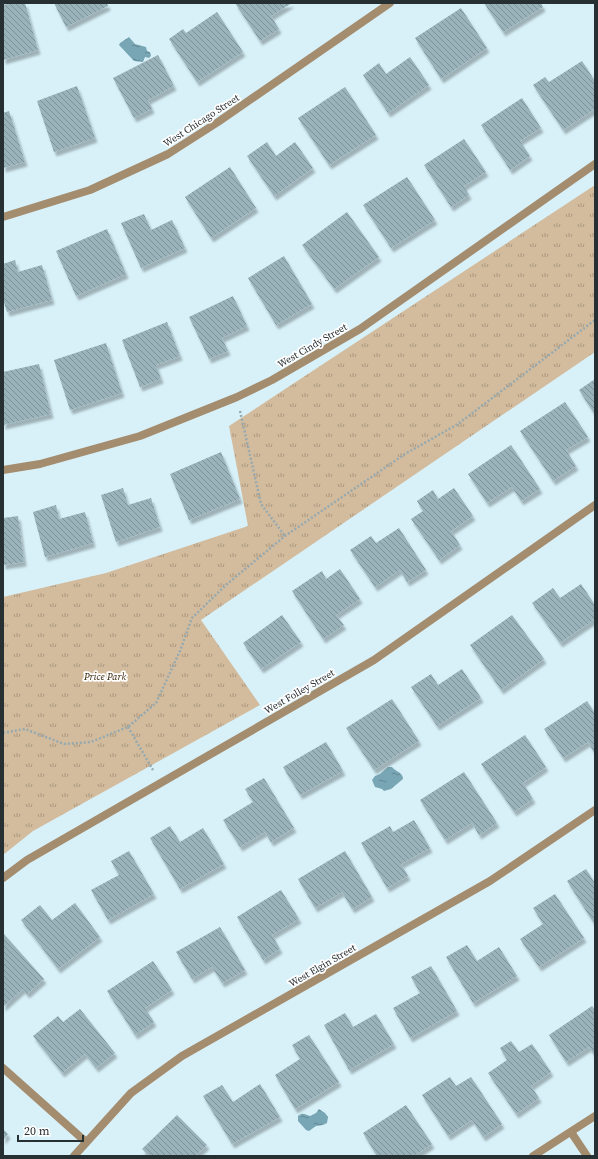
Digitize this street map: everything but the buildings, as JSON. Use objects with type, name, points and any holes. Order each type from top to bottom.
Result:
[{"type":"street","name":"West Chicago Street","points":[[3,217],[90,190],[168,154],[218,122],[390,3]]},
{"type":"street","name":"West Cindy Street","points":[[3,470],[40,464],[140,436],[237,397],[272,380],[360,329],[595,164]]},
{"type":"street","name":"West Folley Street","points":[[3,878],[28,860],[374,660],[595,505]]},
{"type":"street","name":"West Elgin Street","points":[[74,1156],[131,1093],[182,1056],[490,881],[595,810]]},
{"type":"street","points":[[3,1068],[86,1142]]},
{"type":"street","points":[[533,1156],[595,1116]]},
{"type":"street","points":[[571,1132],[587,1156]]},
{"type":"path","points":[[3,733],[25,729],[64,744],[91,742],[128,727],[156,703],[180,650],[192,618],[227,584],[285,536],[405,454],[458,424],[595,320]]},
{"type":"path","points":[[237,397],[262,504],[285,536]]},
{"type":"path","points":[[128,727],[160,783]]},
{"type":"green space","name":"Price Park","points":[[595,185],[595,352],[201,620],[260,705],[33,831],[3,855],[3,597],[106,573],[248,526],[229,426]]},
{"type":"water","points":[[129,37],[135,44],[146,47],[151,56],[149,58],[145,57],[143,62],[134,61],[119,45]]},
{"type":"water","points":[[388,767],[392,767],[401,773],[403,779],[391,789],[384,791],[375,787],[372,780],[375,776],[380,774]]},
{"type":"water","points":[[319,1109],[328,1117],[327,1123],[316,1126],[309,1131],[306,1130],[298,1121],[298,1116],[305,1114],[310,1116],[316,1113]]}]
